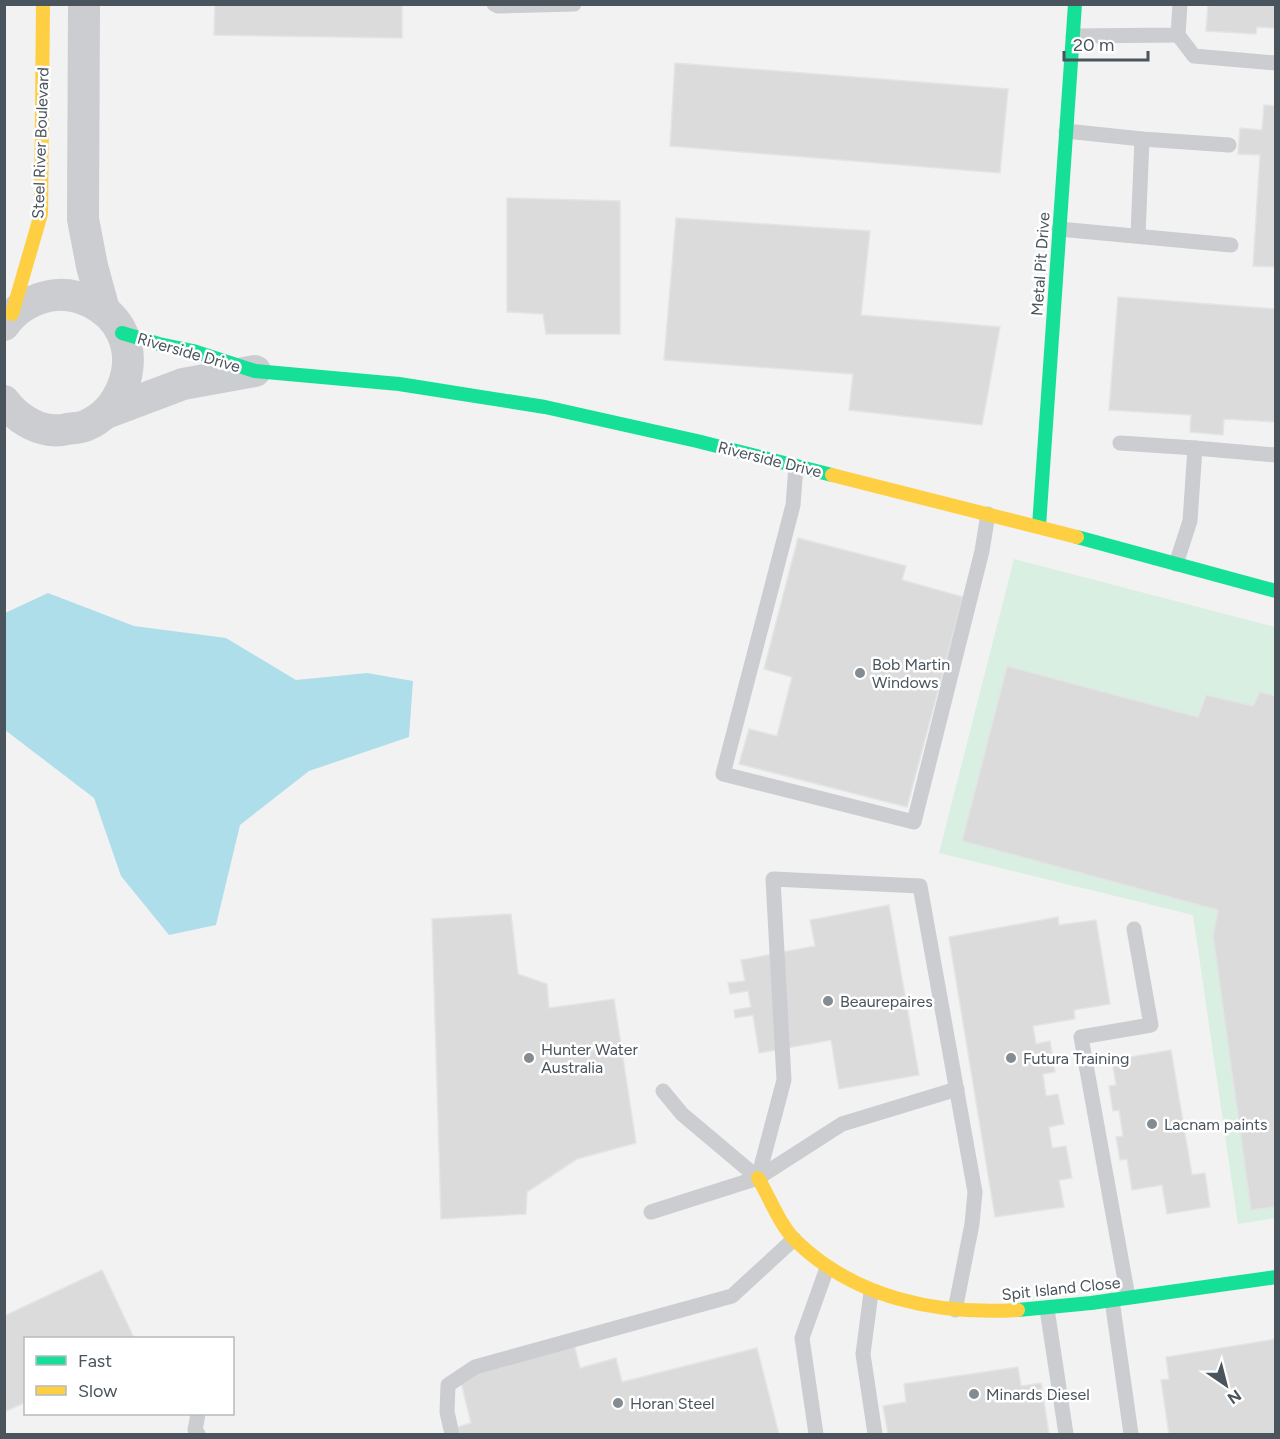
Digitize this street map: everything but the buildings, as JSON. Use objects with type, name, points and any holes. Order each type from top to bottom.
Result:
[{"type":"street","name":"Steel River Boulevard","points":[[8,320],[41,214],[43,4]]},
{"type":"street","points":[[84,4],[84,219],[92,266],[128,363],[123,390],[106,413]]},
{"type":"street","name":"Metal Pit Drive","points":[[1039,526],[1075,4]]},
{"type":"street","points":[[8,320],[34,299],[59,294],[81,297],[113,322]]},
{"type":"street","name":"Riverside Drive","points":[[113,322],[255,371],[399,384],[545,407],[697,441],[1039,526],[1275,591]]},
{"type":"street","name":"Riverside Drive","points":[[7,408],[34,426],[61,431],[86,426],[106,413],[183,384],[255,371]]},
{"type":"street","name":"Spit Island Close","points":[[758,1178],[794,1239],[827,1269],[871,1293],[896,1301],[955,1310],[1007,1312],[1047,1309],[1275,1277]]},
{"type":"lane","points":[[494,4],[498,6],[574,4]]},
{"type":"lane","points":[[1180,4],[1178,35],[1194,56],[1275,63]]},
{"type":"lane","points":[[1072,36],[1178,35]]},
{"type":"lane","points":[[1066,131],[1229,146]]},
{"type":"lane","points":[[1138,235],[1142,139]]},
{"type":"lane","points":[[1059,229],[1231,245]]},
{"type":"lane","points":[[1120,443],[1275,455]]},
{"type":"lane","points":[[1176,564],[1190,521],[1196,448]]},
{"type":"lane","points":[[796,466],[793,505],[723,774],[914,822],[982,551],[988,514]]},
{"type":"lane","points":[[758,1178],[784,1080],[773,879],[920,886],[975,1192],[972,1224],[955,1310]]},
{"type":"lane","points":[[1128,1297],[1081,1037],[1151,1025],[1134,929]]},
{"type":"lane","points":[[651,1212],[758,1178],[842,1124],[957,1089]]},
{"type":"lane","points":[[663,1091],[682,1114],[758,1178]]},
{"type":"lane","points":[[452,1434],[447,1412],[448,1384],[474,1367],[732,1296],[794,1239]]},
{"type":"lane","points":[[816,1434],[802,1338],[827,1269]]},
{"type":"lane","points":[[871,1293],[863,1354],[875,1434]]},
{"type":"lane","points":[[1112,1300],[1131,1434]]},
{"type":"lane","points":[[1047,1309],[1066,1434]]},
{"type":"lane","points":[[192,1433],[197,1415]]},
{"type":"green space","points":[[1014,559],[1275,627],[1275,1218],[1238,1224],[1193,915],[939,853]]},
{"type":"water","points":[[48,593],[134,626],[226,638],[296,680],[367,673],[413,681],[409,737],[309,771],[240,825],[216,925],[169,935],[121,876],[94,798],[5,730],[5,613]]},
{"type":"traffic: fast","points":[[1039,526],[1075,4]]},
{"type":"traffic: fast","points":[[122,333],[193,351],[255,371],[399,384],[545,407],[697,441],[832,475]]},
{"type":"traffic: fast","points":[[1077,537],[1276,591]]},
{"type":"traffic: fast","points":[[1018,1310],[1091,1303],[1276,1277]]},
{"type":"traffic: slow","points":[[12,314],[41,214],[43,4]]},
{"type":"traffic: slow","points":[[832,475],[1077,537]]},
{"type":"traffic: slow","points":[[758,1178],[780,1219],[796,1241],[819,1261],[845,1277],[872,1290],[928,1306],[988,1311],[1018,1310]]},
{"type":"place","name":"Bob Martin Windows","points":[[860,673]]},
{"type":"place","name":"Beaurepaires","points":[[828,1001]]},
{"type":"place","name":"Hunter Water Australia","points":[[529,1058]]},
{"type":"place","name":"Futura Training","points":[[1011,1058]]},
{"type":"place","name":"Lacnam paints","points":[[1152,1124]]},
{"type":"place","name":"Minards Diesel","points":[[974,1394]]},
{"type":"place","name":"Horan Steel","points":[[618,1403]]}]
